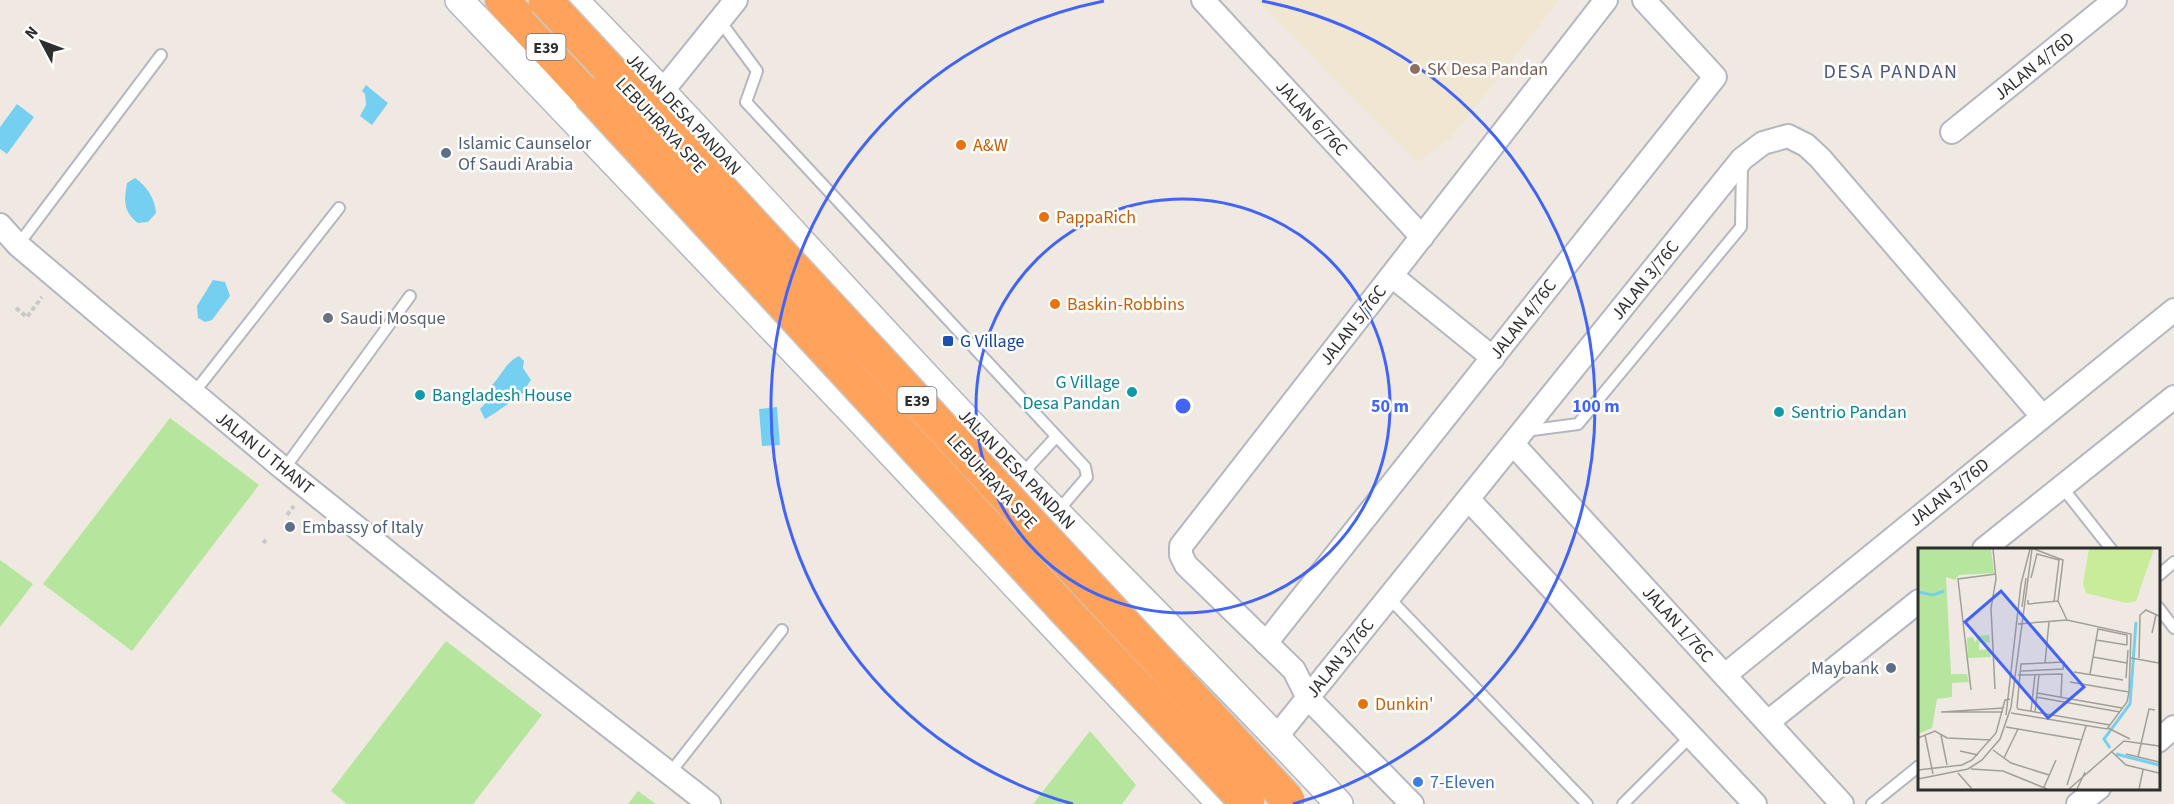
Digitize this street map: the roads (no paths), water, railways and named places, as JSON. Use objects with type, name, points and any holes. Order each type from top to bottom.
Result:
[{"type":"highway","name":"LEBUHRAYA SPE","points":[[502,0],[1065,610],[1248,804]]},
{"type":"highway","name":"LEBUHRAYA SPE","points":[[545,0],[1291,804]]},
{"type":"street","points":[[459,0],[1221,804]]},
{"type":"street","name":"JALAN DESA PANDAN","points":[[530,0],[807,291],[1275,804]]},
{"type":"street","name":"JALAN DESA PANDAN","points":[[574,0],[664,91],[1021,476],[1276,736],[1339,804]]},
{"type":"street","points":[[731,285],[681,217],[623,155],[620,142],[622,135],[664,91],[736,0]]},
{"type":"street","name":"JALAN 6/76C","points":[[1203,0],[1422,237]]},
{"type":"street","name":"JALAN 5/76C","points":[[1266,644],[1186,565],[1181,555],[1181,546],[1606,0]]},
{"type":"street","name":"JALAN 4/76C","points":[[1266,644],[1715,77],[1644,0]]},
{"type":"street","name":"JALAN 4/76D","points":[[1952,132],[2115,0]]},
{"type":"street","points":[[499,42],[592,128],[609,136],[622,135]]},
{"type":"street","name":"JALAN 3/76C","points":[[1276,736],[1520,438],[1742,159],[1763,143],[1788,136],[1806,145],[1820,158],[2042,416]]},
{"type":"street","name":"JALAN U THANT","points":[[0,225],[18,244],[284,469],[456,608],[709,804]]},
{"type":"street","points":[[1392,276],[1493,358]]},
{"type":"street","name":"JALAN 3/76D","points":[[1725,675],[2174,310]]},
{"type":"street","points":[[1985,548],[2174,397]]},
{"type":"street","name":"JALAN 1/76C","points":[[1520,438],[1725,675],[1842,804]]},
{"type":"street","points":[[1469,500],[1755,804]]},
{"type":"street","points":[[1768,722],[1918,602]]},
{"type":"street","points":[[1266,644],[1294,670],[1308,698],[1412,804]]},
{"type":"street","points":[[2159,739],[2174,728]]},
{"type":"street","points":[[2078,804],[2098,789]]},
{"type":"lane","points":[[720,21],[757,71],[747,102],[1055,438],[1085,467],[1087,477],[1057,512]]},
{"type":"lane","points":[[18,244],[160,55]]},
{"type":"lane","points":[[1520,438],[1578,424],[1741,227],[1742,159]]},
{"type":"lane","points":[[193,394],[339,208]]},
{"type":"lane","points":[[284,469],[411,296]]},
{"type":"lane","points":[[1021,476],[1055,438]]},
{"type":"lane","points":[[2062,487],[2110,548]]},
{"type":"lane","points":[[2159,574],[2174,562]]},
{"type":"lane","points":[[1389,598],[1587,804]]},
{"type":"lane","points":[[2159,609],[2174,628]]},
{"type":"lane","points":[[670,774],[782,630]]},
{"type":"lane","points":[[1623,804],[1691,736]]},
{"type":"lane","points":[[1872,804],[1918,767]]},
{"type":"water","points":[[366,85],[388,103],[372,125],[360,116],[366,105],[365,94],[362,91]]},
{"type":"water","points":[[17,104],[34,117],[7,154],[0,149],[0,127]]},
{"type":"water","points":[[135,178],[147,189],[154,203],[156,213],[148,222],[138,223],[127,210],[125,200],[127,183]]},
{"type":"water","points":[[213,280],[225,282],[230,296],[212,320],[205,322],[198,318],[197,306]]},
{"type":"water","points":[[519,356],[524,361],[523,368],[531,380],[523,393],[485,419],[480,409],[493,395],[492,385],[507,365]]},
{"type":"water","points":[[777,407],[780,445],[762,446],[759,409]]},
{"type":"place","name":"SK Desa Pandan","points":[[1415,69]]},
{"type":"place","name":"A&W","points":[[961,145]]},
{"type":"place","name":"Islamic Caunselor Of Saudi Arabia","points":[[446,153]]},
{"type":"place","name":"PappaRich","points":[[1044,217]]},
{"type":"place","name":"Baskin-Robbins","points":[[1055,304]]},
{"type":"place","name":"Saudi Mosque","points":[[328,318]]},
{"type":"place","name":"G Village","points":[[948,341]]},
{"type":"place","name":"G Village Desa Pandan","points":[[1132,392]]},
{"type":"place","name":"Bangladesh House","points":[[420,395]]},
{"type":"place","name":"Sentrio Pandan","points":[[1779,412]]},
{"type":"place","name":"Embassy of Italy","points":[[290,527]]},
{"type":"place","name":"Maybank","points":[[1891,668]]},
{"type":"place","name":"Dunkin'","points":[[1363,704]]},
{"type":"place","name":"7-Eleven","points":[[1418,782]]},
{"type":"district","name":"DESA PANDAN","points":[[1891,71]]}]
